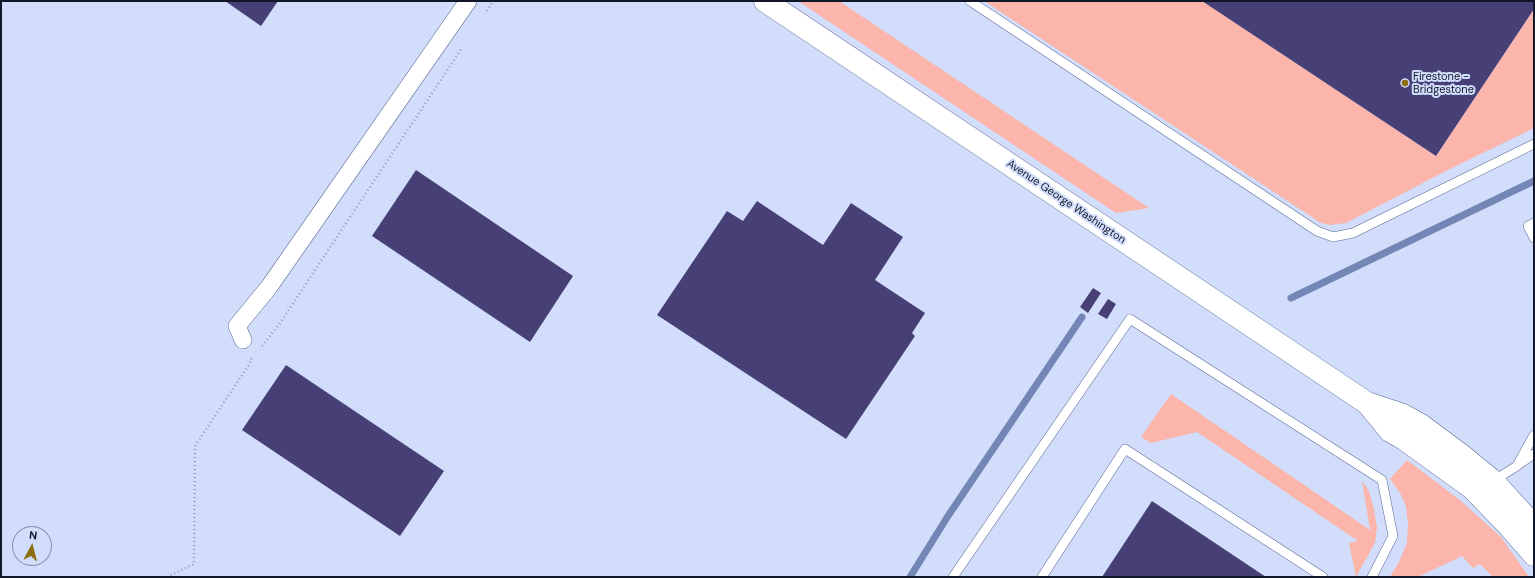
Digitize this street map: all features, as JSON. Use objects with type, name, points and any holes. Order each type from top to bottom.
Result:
[{"type":"main road","name":"Avenue George Washington","points":[[765,1],[1367,403],[1403,415],[1421,425],[1493,481],[1534,526]]},
{"type":"main road","name":"Avenue George Washington","points":[[1367,403],[1390,431],[1404,439],[1472,488],[1534,555]]},
{"type":"street","points":[[243,340],[237,326],[269,287],[468,1]]},
{"type":"lane","points":[[970,1],[1317,231],[1333,237],[1353,233],[1534,144]]},
{"type":"lane","points":[[1534,223],[1528,226],[1534,238]]},
{"type":"lane","points":[[953,577],[1130,319],[1382,480],[1393,536],[1372,577]]},
{"type":"lane","points":[[1516,466],[1534,435]]},
{"type":"lane","points":[[1042,577],[1125,449],[1323,577]]},
{"type":"lane","points":[[1493,481],[1534,454]]},
{"type":"path","points":[[485,13],[493,1]]},
{"type":"path","points":[[261,348],[280,323],[465,44]]},
{"type":"path","points":[[243,340],[252,360]]},
{"type":"path","points":[[168,577],[194,564],[195,446],[257,354]]},
{"type":"shaded area","points":[[798,1],[839,1],[1149,208],[1116,213]]},
{"type":"shaded area","points":[[984,1],[1202,1],[1436,156],[1534,9],[1534,128],[1446,171],[1346,223],[1330,225],[1321,223]]},
{"type":"shaded area","points":[[1171,394],[1370,530],[1362,481],[1369,491],[1377,527],[1375,543],[1356,577],[1349,543],[1358,541],[1197,432],[1151,443],[1141,437]]},
{"type":"shaded area","points":[[1407,460],[1461,501],[1501,537],[1529,577],[1493,577],[1480,564],[1473,568],[1462,556],[1418,577],[1390,577],[1399,562],[1407,543],[1408,524],[1406,506],[1400,493],[1390,479]]},
{"type":"building","points":[[225,1],[278,1],[261,26]]},
{"type":"building","name":"Firestone - Bridgestone","points":[[1202,1],[1534,1],[1534,9],[1436,156]]},
{"type":"building","points":[[416,170],[573,276],[530,342],[372,236]]},
{"type":"building","points":[[757,201],[823,245],[851,203],[903,237],[875,280],[925,313],[912,333],[915,336],[846,439],[657,315],[727,211],[743,221]]},
{"type":"building","points":[[1093,288],[1101,293],[1088,313],[1080,307]]},
{"type":"building","points":[[1108,299],[1116,304],[1107,319],[1098,314]]},
{"type":"building","points":[[286,365],[444,471],[400,536],[242,430]]},
{"type":"building","points":[[1152,501],[1266,577],[1102,577]]},
{"type":"waterway","points":[[1291,298],[1534,181]]},
{"type":"waterway","points":[[910,577],[948,516],[1082,317]]},
{"type":"place","name":"Firestone - Bridgestone","points":[[1405,83]]}]
